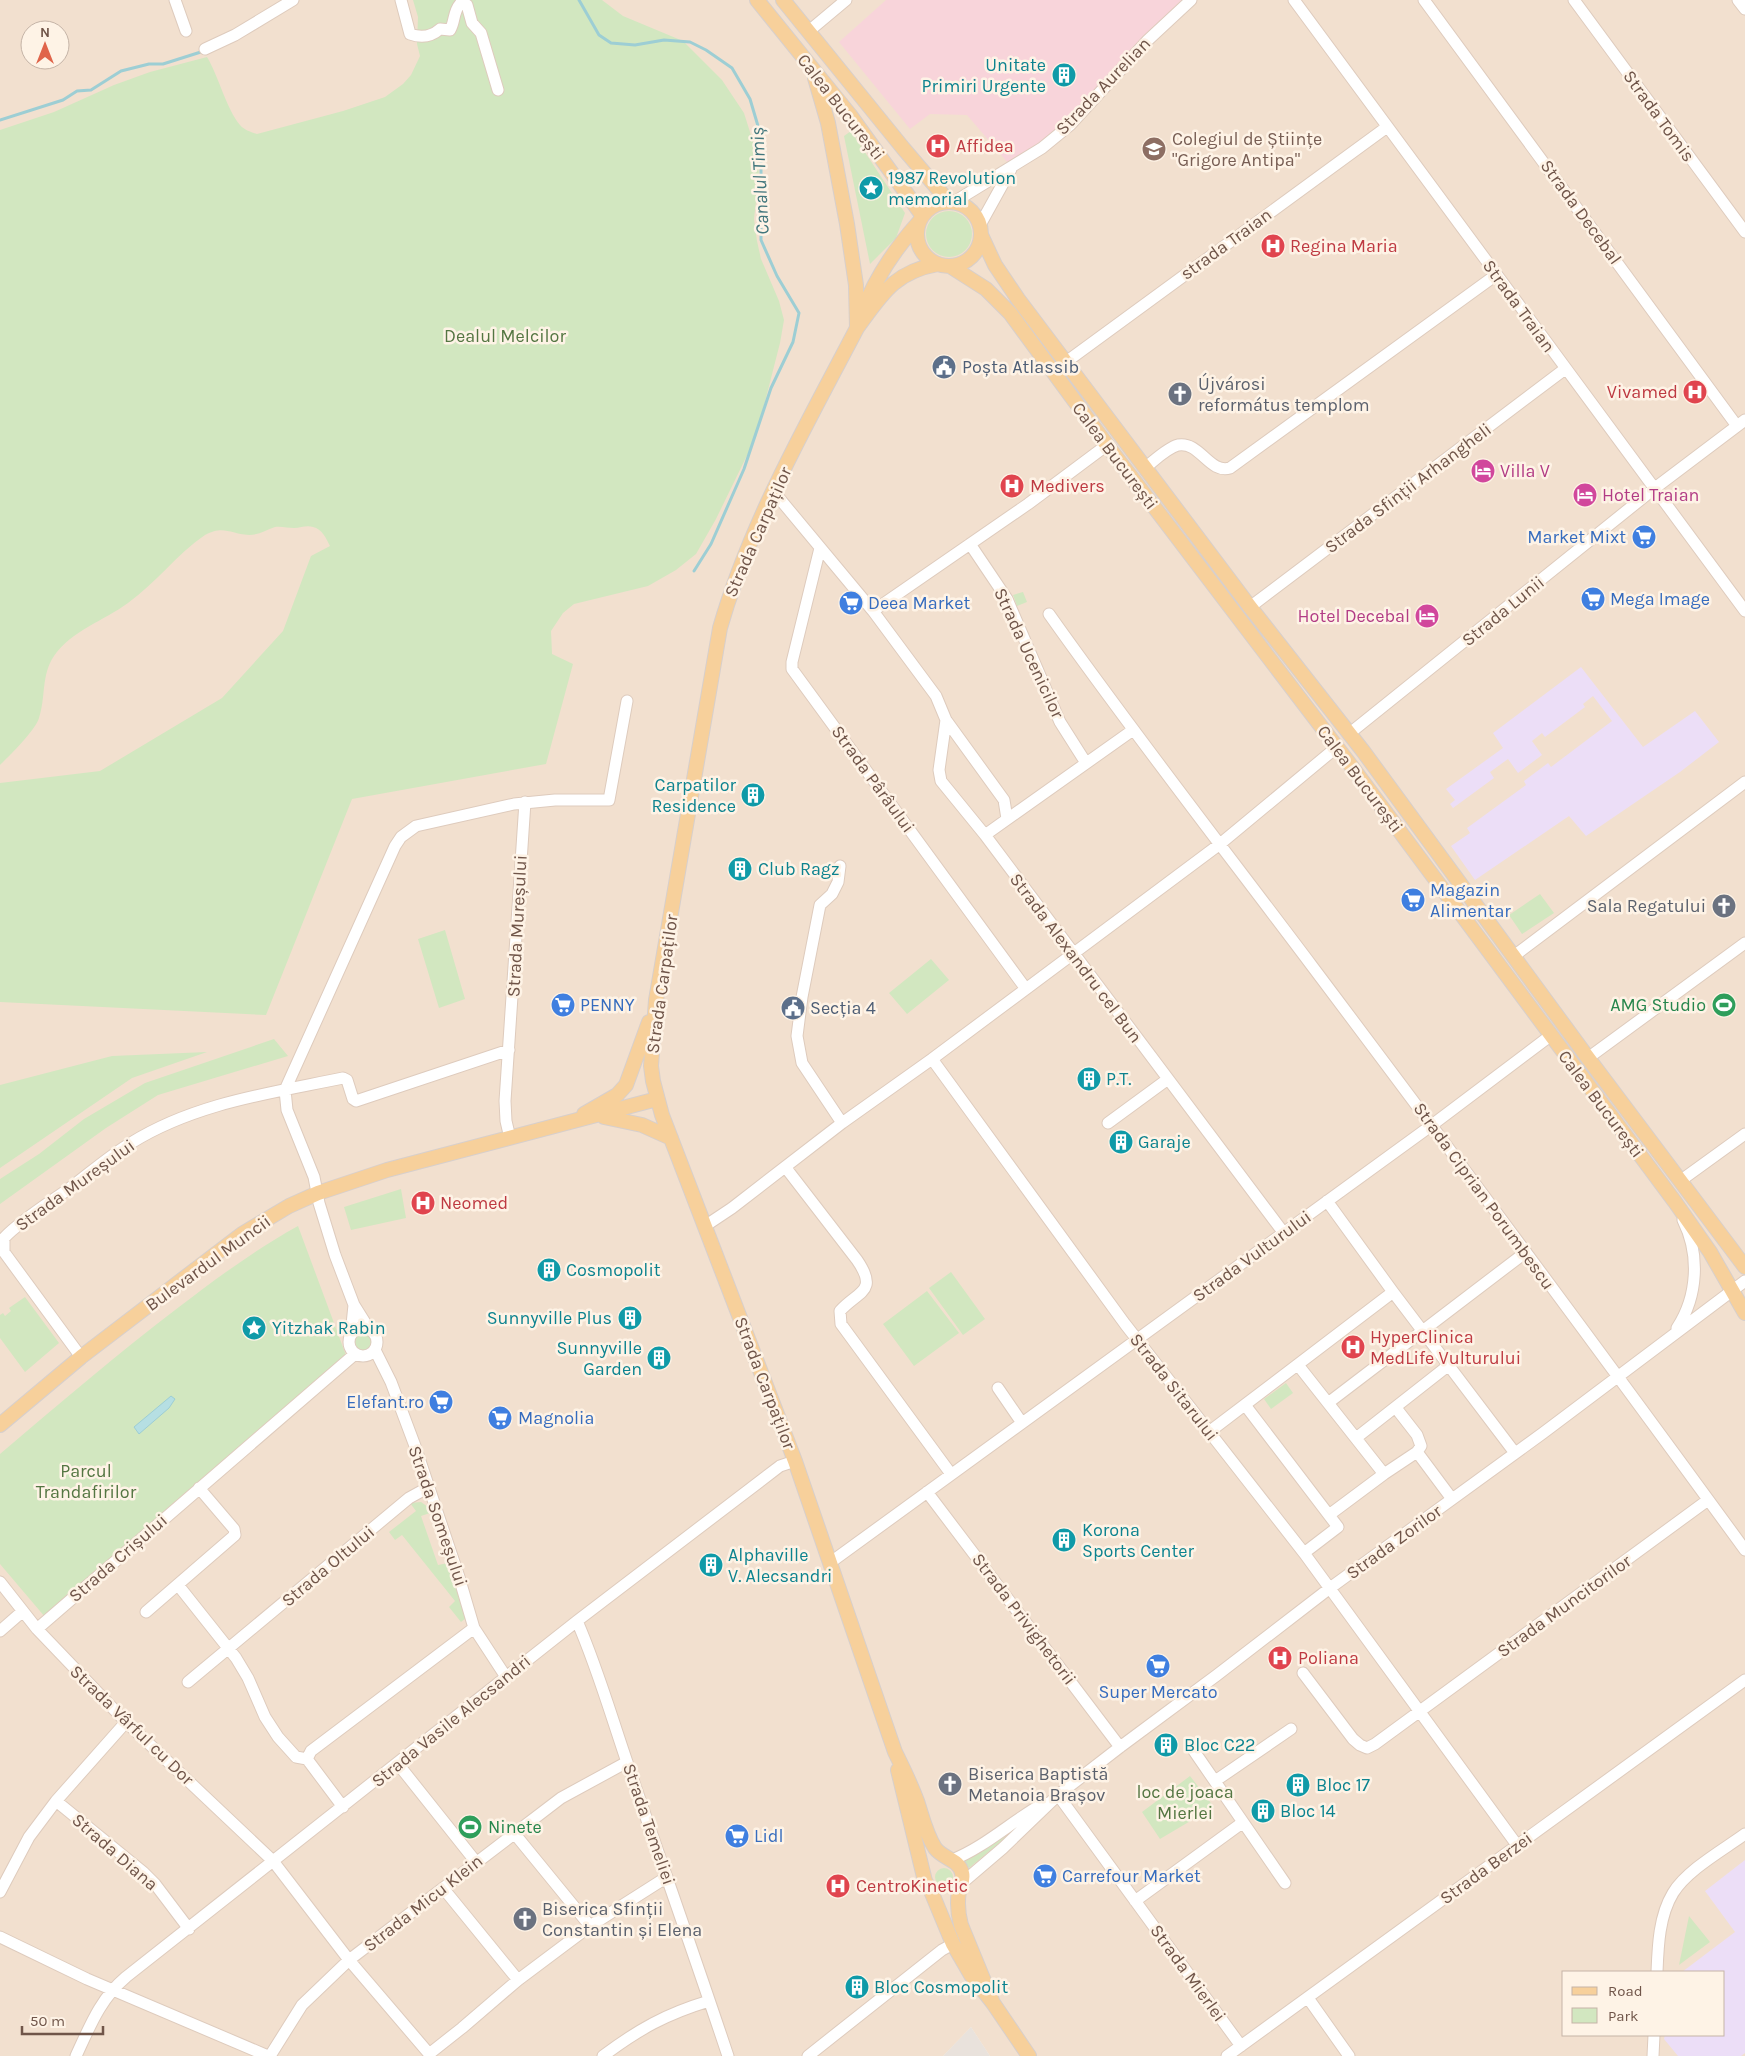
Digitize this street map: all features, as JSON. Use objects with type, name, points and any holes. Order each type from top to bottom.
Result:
[{"type":"main road","name":"Calea București","points":[[757,0],[850,115],[921,218]]},
{"type":"main road","name":"Calea București","points":[[783,0],[902,148],[952,202]]},
{"type":"main road","points":[[812,70],[828,123],[848,233],[855,278],[857,328]]},
{"type":"main road","points":[[952,202],[970,210],[981,230],[980,244],[968,260],[960,264],[944,265],[929,259],[920,246],[917,231],[921,218],[932,206],[952,202]]},
{"type":"main road","name":"Strada Carpaților","points":[[921,218],[877,278],[857,328],[774,492],[745,554],[730,593],[720,628],[656,1000],[651,1066],[657,1099],[795,1461],[895,1752],[914,1793],[929,1836],[935,1847],[960,1867],[963,1878],[957,1904],[961,1926],[993,2003]]},
{"type":"main road","name":"Calea București","points":[[981,230],[995,265],[1066,362],[1250,607],[1350,734],[1588,1058],[1745,1267]]},
{"type":"main road","name":"Calea București","points":[[944,265],[986,289],[1010,313],[1106,445],[1337,747],[1675,1202],[1710,1252],[1745,1314]]},
{"type":"main road","name":"Strada Carpaților","points":[[857,328],[873,305],[897,279],[910,271],[944,265]]},
{"type":"main road","name":"Bulevardul Muncii","points":[[562,1125],[608,1101],[622,1090],[634,1066],[656,1000]]},
{"type":"main road","name":"Bulevardul Muncii","points":[[0,1425],[81,1357],[242,1234],[268,1218],[318,1193],[387,1170],[657,1099]]},
{"type":"main road","name":"Bulevardul Muncii","points":[[598,1116],[642,1125],[671,1138]]},
{"type":"main road","name":"Strada Carpaților","points":[[895,1752],[905,1805],[925,1874],[925,1881],[953,1944],[971,1975],[993,2003],[1029,2056]]},
{"type":"main road","points":[[925,1874],[926,1868],[935,1860],[949,1859]]},
{"type":"main road","points":[[931,1891],[942,1896],[954,1893],[960,1886]]},
{"type":"street","points":[[175,0],[186,31]]},
{"type":"street","points":[[205,49],[293,0]]},
{"type":"street","points":[[401,0],[410,34],[424,37],[434,35],[440,29],[450,30],[453,26],[456,9],[460,4],[467,5],[472,23],[481,33],[498,90]]},
{"type":"street","points":[[809,31],[846,0]]},
{"type":"street","name":"Strada Aurelian","points":[[952,202],[1042,148],[1070,125],[1148,40],[1191,0]]},
{"type":"street","name":"Strada Traian","points":[[1294,0],[1565,369],[1744,607]]},
{"type":"street","name":"Strada Decebal","points":[[1424,0],[1741,423]]},
{"type":"street","name":"Strada Tomis","points":[[1574,0],[1745,232]]},
{"type":"street","points":[[1738,0],[1745,9]]},
{"type":"street","name":"strada Traian","points":[[1066,362],[1387,127]]},
{"type":"street","name":"Strada Aurelian","points":[[981,230],[1012,167]]},
{"type":"street","points":[[1146,467],[1173,448],[1182,445],[1192,448],[1219,468],[1230,468],[1496,275]]},
{"type":"street","name":"Strada Sfinții Arhangheli","points":[[1250,607],[1565,369]]},
{"type":"street","name":"Strada Lunii","points":[[1350,734],[1655,488],[1741,423]]},
{"type":"street","points":[[874,612],[1028,504],[1106,445]]},
{"type":"street","name":"Strada Alexandru cel Bun","points":[[774,492],[874,612],[936,696],[946,720],[1004,800],[1007,819]]},
{"type":"street","name":"Strada Ucenicilor","points":[[970,544],[1007,599],[1060,722],[1086,763]]},
{"type":"street","name":"Strada Pârâului","points":[[820,548],[792,662],[794,672],[1026,989]]},
{"type":"street","points":[[1049,614],[1133,730],[1220,844]]},
{"type":"street","points":[[318,1193],[314,1177],[287,1110],[285,1090],[395,846],[401,837],[416,826],[426,822],[525,802],[609,800],[627,701]]},
{"type":"street","name":"Strada Alexandru cel Bun","points":[[946,720],[939,776],[1284,1232]]},
{"type":"street","points":[[985,836],[1133,730]]},
{"type":"street","points":[[705,1226],[786,1168],[842,1123],[932,1059],[1220,844],[1337,747]]},
{"type":"street","points":[[1514,956],[1745,782]]},
{"type":"street","name":"Strada Mureșului","points":[[510,1138],[506,1121],[505,1101],[525,802]]},
{"type":"street","name":"Strada Ciprian Porumbescu","points":[[1220,844],[1432,1125],[1745,1550]]},
{"type":"street","points":[[840,866],[838,882],[832,894],[820,905],[802,997],[798,1036],[802,1062],[842,1123]]},
{"type":"street","points":[[1588,1058],[1745,943]]},
{"type":"street","name":"Strada Vulturului","points":[[831,1562],[1432,1125],[1550,1036]]},
{"type":"street","name":"Strada Mureșului","points":[[81,1357],[4,1252],[4,1238],[110,1158],[151,1132],[212,1107],[243,1098],[343,1078],[347,1080],[353,1099],[356,1100],[509,1050]]},
{"type":"street","name":"Strada Sitarului","points":[[932,1059],[1137,1340],[1304,1553],[1517,1845]]},
{"type":"street","points":[[1108,1123],[1168,1080]]},
{"type":"street","points":[[1680,1181],[1745,1134]]},
{"type":"street","points":[[786,1168],[862,1267],[867,1281],[861,1295],[840,1311],[841,1324],[951,1474]]},
{"type":"street","name":"Strada Someșului","points":[[318,1193],[325,1224],[354,1304],[369,1329],[377,1337],[378,1344],[375,1350],[391,1382],[430,1487],[474,1628],[506,1677]]},
{"type":"street","points":[[1327,1201],[1514,1453]]},
{"type":"street","points":[[1672,1336],[1691,1300],[1694,1272],[1692,1244],[1675,1202]]},
{"type":"street","points":[[1328,1403],[1526,1252]]},
{"type":"street","name":"Strada Zorilor","points":[[960,1886],[1014,1838],[1058,1795],[1120,1747],[1330,1588],[1745,1281]]},
{"type":"street","points":[[1209,1432],[1393,1292]]},
{"type":"street","name":"Strada Someșului","points":[[354,1304],[349,1342],[355,1354]]},
{"type":"street","points":[[351,1334],[358,1328],[369,1329]]},
{"type":"street","points":[[355,1354],[364,1357],[372,1354],[375,1350]]},
{"type":"street","name":"Strada Crișului","points":[[37,1629],[355,1354]]},
{"type":"street","points":[[1298,1365],[1384,1474]]},
{"type":"street","points":[[1356,1438],[1449,1365]]},
{"type":"street","points":[[998,1388],[1022,1422]]},
{"type":"street","points":[[1245,1405],[1338,1527],[1304,1553]]},
{"type":"street","points":[[1330,1515],[1384,1474],[1417,1452],[1421,1446],[1420,1441],[1396,1408]]},
{"type":"street","points":[[1417,1452],[1452,1499]]},
{"type":"street","name":"Strada Vasile Alecsandri","points":[[76,2056],[100,2004],[112,1989],[577,1621],[780,1466],[795,1461]]},
{"type":"street","name":"Strada Oltului","points":[[188,1682],[409,1498],[430,1487]]},
{"type":"street","points":[[146,1612],[233,1537],[235,1533],[199,1488]]},
{"type":"street","name":"Strada Privighetorii","points":[[927,1492],[1120,1747]]},
{"type":"street","name":"Strada Muncitorilor","points":[[1419,1713],[1708,1500]]},
{"type":"street","name":"Strada Vârful cu Dor","points":[[0,1582],[37,1629],[126,1722],[273,1861],[349,1960],[430,2055]]},
{"type":"street","points":[[178,1585],[248,1678],[264,1717],[278,1737],[296,1757],[307,1759],[343,1807]]},
{"type":"street","points":[[0,1632],[23,1611]]},
{"type":"street","name":"Strada Temeliei","points":[[577,1621],[597,1668],[627,1762],[728,2056]]},
{"type":"street","points":[[307,1759],[311,1751],[474,1628]]},
{"type":"street","points":[[1303,1673],[1353,1739],[1367,1748],[1419,1713]]},
{"type":"street","name":"Strada Berzei","points":[[1227,2056],[1745,1680]]},
{"type":"street","points":[[0,1892],[29,1837],[56,1802],[126,1722]]},
{"type":"street","points":[[1216,1781],[1291,1729]]},
{"type":"street","points":[[1194,1751],[1285,1883]]},
{"type":"street","name":"Strada Micu Klein","points":[[269,2056],[302,2005],[349,1960],[561,1798],[627,1762]]},
{"type":"street","points":[[398,1764],[476,1862]]},
{"type":"street","name":"Strada Zorilor","points":[[949,1859],[971,1851],[1019,1817],[1058,1795]]},
{"type":"street","name":"Strada Mierlei","points":[[1058,1795],[1241,2046]]},
{"type":"street","name":"Strada Diana","points":[[56,1802],[143,1872],[155,1884],[189,1928]]},
{"type":"street","points":[[1135,1901],[1242,1823]]},
{"type":"street","points":[[514,1833],[590,1926]]},
{"type":"street","points":[[1657,1971],[1660,1936],[1666,1908],[1674,1892],[1705,1863],[1745,1834]]},
{"type":"street","points":[[430,2055],[518,1980],[590,1926],[667,1877]]},
{"type":"street","points":[[443,1888],[518,1980]]},
{"type":"street","points":[[0,1938],[112,1989],[269,2056]]},
{"type":"street","points":[[808,2056],[942,1950],[953,1944]]},
{"type":"street","points":[[1308,1998],[1349,2056]]},
{"type":"street","points":[[603,2056],[635,2032],[661,2018],[709,2001]]},
{"type":"street","points":[[1654,2036],[1654,2056]]},
{"type":"shaded area","points":[[0,0],[1745,0],[1745,2056],[990,2056],[971,2027],[943,2056],[0,2056]]},
{"type":"shaded area","points":[[886,0],[1184,0],[1140,40],[1066,122],[1030,150],[1008,163],[967,115],[930,114],[910,129],[839,42]]},
{"type":"shaded area","points":[[1581,667],[1643,747],[1695,711],[1719,742],[1680,772],[1586,836],[1569,816],[1475,880],[1451,846],[1470,833],[1467,828],[1526,785],[1524,781],[1548,763],[1551,767],[1612,721],[1593,696],[1583,704],[1585,707],[1545,737],[1542,733],[1532,741],[1542,755],[1518,773],[1508,759],[1490,772],[1494,778],[1453,808],[1450,804],[1455,800],[1446,789],[1503,748],[1493,733]]},
{"type":"shaded area","points":[[1745,1860],[1745,2053],[1741,2056],[1678,2056],[1664,2039],[1665,2036],[1725,2036],[1725,1971],[1683,1971],[1735,1932],[1705,1891]]},
{"type":"shaded area","points":[[971,2027],[990,2056],[943,2056]]},
{"type":"green space","name":"Dealul Melcilor","points":[[413,0],[602,0],[623,16],[683,41],[722,80],[744,113],[756,151],[759,175],[754,219],[757,241],[761,259],[779,301],[784,320],[756,437],[716,519],[696,554],[676,570],[648,586],[574,604],[563,613],[551,631],[552,654],[573,664],[546,764],[352,799],[266,1015],[0,1002],[0,783],[100,771],[222,698],[283,631],[311,556],[330,546],[321,532],[310,526],[294,528],[275,527],[253,535],[222,530],[205,535],[128,603],[79,633],[61,647],[54,656],[47,671],[37,723],[22,743],[0,765],[0,130],[54,112],[114,85],[150,72],[207,57],[235,118],[242,127],[250,132],[257,134],[343,111],[385,97],[403,84],[411,75],[420,56],[417,44],[418,17]]},
{"type":"green space","points":[[851,131],[905,213],[896,238],[870,264],[844,136]]},
{"type":"green space","points":[[949,211],[962,215],[968,221],[972,234],[968,247],[962,253],[949,257],[936,253],[930,247],[926,234],[930,221],[936,215]]},
{"type":"green space","points":[[1023,592],[1027,602],[1017,606],[1013,595]]},
{"type":"green space","points":[[1540,894],[1554,913],[1522,934],[1509,915]]},
{"type":"green space","points":[[445,930],[465,999],[439,1008],[418,939]]},
{"type":"green space","points":[[931,959],[949,980],[907,1014],[889,993]]},
{"type":"green space","points":[[274,1039],[288,1056],[158,1095],[106,1128],[0,1204],[0,1179],[39,1154],[84,1119],[145,1083]]},
{"type":"green space","points":[[207,1052],[132,1078],[0,1168],[0,1085],[112,1056]]},
{"type":"green space","points":[[401,1189],[406,1218],[351,1230],[344,1207]]},
{"type":"green space","name":"Parcul Trandafirilor","points":[[298,1226],[347,1358],[45,1617],[0,1564],[0,1454],[179,1307],[252,1254]]},
{"type":"green space","points":[[951,1272],[985,1319],[963,1335],[929,1288]]},
{"type":"green space","points":[[927,1291],[959,1333],[914,1366],[883,1324]]},
{"type":"green space","points":[[25,1297],[59,1343],[25,1372],[0,1338],[0,1315],[3,1313],[5,1316],[11,1311],[9,1308]]},
{"type":"green space","points":[[363,1331],[371,1334],[374,1342],[371,1350],[363,1353],[355,1350],[352,1342],[355,1334]]},
{"type":"green space","points":[[1286,1383],[1293,1393],[1271,1409],[1264,1399]]},
{"type":"green space","points":[[421,1502],[428,1507],[430,1513],[421,1516],[438,1565],[448,1563],[466,1618],[461,1622],[449,1607],[455,1601],[402,1535],[395,1540],[389,1532],[416,1511],[410,1503]]},
{"type":"green space","name":"loc de joaca Mierlei","points":[[1190,1776],[1214,1807],[1160,1839],[1142,1812]]},
{"type":"green space","points":[[1019,1823],[1021,1825],[969,1868],[964,1860]]},
{"type":"green space","points":[[944,1868],[950,1871],[953,1877],[950,1883],[944,1886],[938,1883],[935,1877],[938,1871]]},
{"type":"green space","points":[[1689,1916],[1710,1942],[1679,1965]]},
{"type":"water","points":[[171,1396],[175,1399],[169,1408],[139,1434],[134,1427]]},
{"type":"waterway","name":"Canalul Timiș","points":[[579,0],[599,35],[611,43],[635,45],[664,40],[690,42],[706,50],[732,68],[750,99],[758,126],[761,151],[761,240],[777,276],[799,313],[793,342],[771,388],[744,469],[711,544],[694,571]]},
{"type":"waterway","name":"Canalul Timiș","points":[[0,120],[63,100],[77,91],[91,90],[121,71],[149,64],[163,64],[204,51]]},
{"type":"place","name":"Unitate Primiri Urgente","points":[[1064,75]]},
{"type":"place","name":"Affidea","points":[[938,146]]},
{"type":"place","name":"Colegiul de Științe \"Grigore Antipa\"","points":[[1154,149]]},
{"type":"place","name":"1987 Revolution memorial","points":[[871,188]]},
{"type":"place","name":"Regina Maria","points":[[1273,246]]},
{"type":"place","name":"Poșta Atlassib","points":[[944,367]]},
{"type":"place","name":"Vivamed","points":[[1695,392]]},
{"type":"place","name":"Újvárosi református templom","points":[[1180,394]]},
{"type":"place","name":"Villa V","points":[[1483,471]]},
{"type":"place","name":"Medivers","points":[[1012,486]]},
{"type":"place","name":"Hotel Traian","points":[[1585,495]]},
{"type":"place","name":"Market Mixt","points":[[1644,537]]},
{"type":"place","name":"Mega Image","points":[[1593,599]]},
{"type":"place","name":"Deea Market","points":[[851,603]]},
{"type":"place","name":"Hotel Decebal","points":[[1427,616]]},
{"type":"place","name":"Carpatilor Residence","points":[[753,795]]},
{"type":"place","name":"Club Ragz","points":[[740,869]]},
{"type":"place","name":"Magazin Alimentar","points":[[1413,900]]},
{"type":"place","name":"Sala Regatului","points":[[1724,906]]},
{"type":"place","name":"PENNY","points":[[563,1005]]},
{"type":"place","name":"AMG Studio","points":[[1724,1005]]},
{"type":"place","name":"Secția 4","points":[[793,1008]]},
{"type":"place","name":"P.T.","points":[[1089,1079]]},
{"type":"place","name":"Garaje","points":[[1121,1142]]},
{"type":"place","name":"Neomed","points":[[423,1203]]},
{"type":"place","name":"Cosmopolit","points":[[549,1270]]},
{"type":"place","name":"Sunnyville Plus","points":[[630,1318]]},
{"type":"place","name":"Yitzhak Rabin","points":[[254,1328]]},
{"type":"place","name":"HyperClinica MedLife Vulturului","points":[[1353,1347]]},
{"type":"place","name":"Sunnyville Garden","points":[[659,1358]]},
{"type":"place","name":"Elefant.ro","points":[[441,1402]]},
{"type":"place","name":"Magnolia","points":[[500,1418]]},
{"type":"place","name":"Korona Sports Center","points":[[1064,1540]]},
{"type":"place","name":"Alphaville V. Alecsandri","points":[[711,1565]]},
{"type":"place","name":"Poliana","points":[[1280,1658]]},
{"type":"place","name":"Super Mercato","points":[[1158,1666]]},
{"type":"place","name":"Bloc C22","points":[[1166,1745]]},
{"type":"place","name":"Biserica Baptistă Metanoia Brașov","points":[[950,1784]]},
{"type":"place","name":"Bloc 17","points":[[1298,1785]]},
{"type":"place","name":"Bloc 14","points":[[1263,1811]]},
{"type":"place","name":"Ninete","points":[[470,1827]]},
{"type":"place","name":"Lidl","points":[[737,1836]]},
{"type":"place","name":"Carrefour Market","points":[[1045,1876]]},
{"type":"place","name":"CentroKinetic","points":[[838,1886]]},
{"type":"place","name":"Biserica Sfinții Constantin și Elena","points":[[525,1919]]},
{"type":"place","name":"Bloc Cosmopolit","points":[[857,1987]]}]
